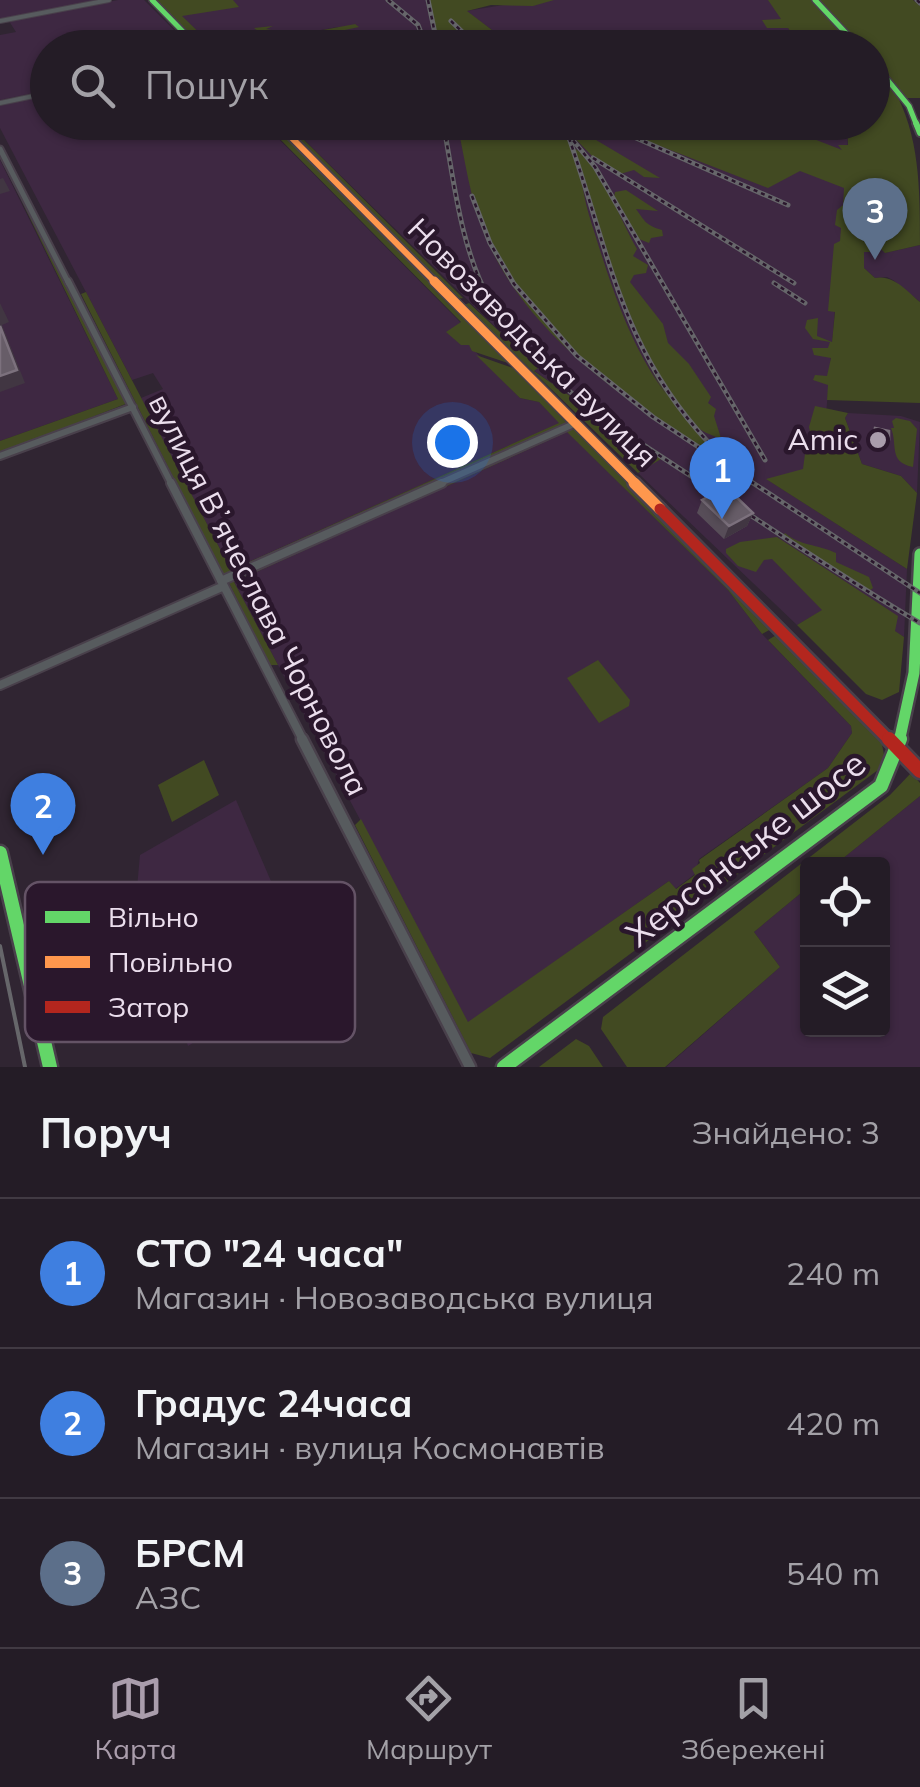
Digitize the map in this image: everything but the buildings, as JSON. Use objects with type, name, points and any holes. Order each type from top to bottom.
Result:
[{"type":"street","points":[[0,21],[109,0]]},
{"type":"street","points":[[152,0],[181,30]]},
{"type":"street","points":[[816,0],[844,30]]},
{"type":"street","points":[[890,82],[902,95],[920,133]]},
{"type":"street","points":[[0,104],[30,97]]},
{"type":"street","name":"Новозаводська вулиця","points":[[294,140],[920,770]]},
{"type":"street","name":"вулиця Вʼячеслава Чорновола","points":[[0,150],[470,1067]]},
{"type":"street","points":[[0,456],[134,407]]},
{"type":"street","points":[[0,685],[576,424]]},
{"type":"street","name":"Херсонське шосе","points":[[504,1067],[881,786],[902,752],[911,716],[920,554]]},
{"type":"street","points":[[0,853],[25,960]]},
{"type":"street","points":[[44,1042],[50,1067]]},
{"type":"shaded area","points":[[0,0],[109,0],[0,20]]},
{"type":"shaded area","points":[[118,0],[144,0],[174,30],[30,30],[30,94],[0,100],[0,35],[16,32],[9,21]]},
{"type":"shaded area","points":[[165,0],[431,0],[438,30],[338,27],[196,30]]},
{"type":"shaded area","points":[[535,0],[769,0],[789,30],[492,30],[466,11]]},
{"type":"shaded area","points":[[30,99],[30,140],[280,140],[461,323],[447,332],[469,345],[520,398],[539,402],[560,423],[231,570],[141,398],[163,389],[153,373],[132,380],[0,128],[0,106]]},
{"type":"shaded area","points":[[304,140],[848,140],[821,474],[768,480],[907,569],[904,637],[771,557],[823,610],[797,625],[638,473],[660,459],[533,370],[537,368]]},
{"type":"shaded area","points":[[0,160],[118,399],[0,441]]},
{"type":"shaded area","points":[[875,238],[882,238],[885,253],[920,245],[920,302],[893,280],[875,278],[864,268],[864,252],[874,252]]},
{"type":"shaded area","points":[[848,413],[901,416],[920,422],[917,493],[901,476],[862,464],[845,418]]},
{"type":"shaded area","points":[[567,431],[728,590],[762,634],[851,726],[852,733],[828,768],[699,859],[695,874],[675,889],[669,881],[468,1023],[234,582]]},
{"type":"shaded area","points":[[920,796],[920,1067],[666,1067],[780,967],[754,932],[800,894],[800,1037],[890,1037],[890,857],[845,857]]},
{"type":"shaded area","points":[[236,800],[271,882],[138,882],[140,855]]},
{"type":"green space","points":[[156,0],[233,0],[239,7],[182,16],[196,30],[185,30]]},
{"type":"green space","points":[[429,0],[554,0],[533,6],[491,5],[467,11],[492,30],[436,30]]},
{"type":"green space","points":[[768,0],[812,0],[839,30],[767,28],[762,20],[781,19]]},
{"type":"green space","points":[[818,0],[913,0],[920,6],[920,98],[906,98],[890,80],[890,30],[845,30]]},
{"type":"green space","points":[[355,24],[359,27],[345,30],[322,30]]},
{"type":"green space","points":[[893,88],[913,144],[919,183],[920,245],[885,253],[881,239],[876,238],[874,252],[864,252],[864,268],[875,278],[894,281],[920,302],[920,403],[827,400],[828,385],[813,380],[815,375],[827,376],[831,358],[814,355],[812,348],[828,348],[830,342],[813,339],[805,328],[807,320],[818,318],[817,336],[832,342],[835,312],[828,311],[834,244],[840,241],[841,228],[835,225],[837,210],[843,205],[844,188],[800,171],[768,188],[645,140],[816,140],[842,150],[838,145],[848,145],[848,140],[890,140]]},
{"type":"green space","points":[[281,140],[291,140],[508,363],[472,351],[469,345],[461,345],[446,332],[461,322]]},
{"type":"green space","points":[[296,140],[304,140],[463,298],[457,299]]},
{"type":"green space","points":[[461,140],[568,140],[616,297],[646,363],[689,422],[754,480],[637,405],[564,346],[506,276],[485,235]]},
{"type":"green space","points":[[576,140],[596,140],[660,178],[644,177],[634,170],[620,174],[592,156]]},
{"type":"green space","points":[[574,148],[593,166],[609,194],[637,249],[633,256],[648,265],[646,273],[634,275],[630,282],[663,324],[668,343],[689,364],[711,397],[708,403],[716,409],[714,416],[721,438],[692,423],[667,395],[645,357],[611,267]]},
{"type":"green space","points":[[626,190],[658,211],[636,209],[644,220],[662,230],[663,236],[651,238],[649,243],[639,239],[614,197],[615,192]]},
{"type":"green space","points":[[21,200],[128,403],[0,453],[0,441],[118,399]]},
{"type":"green space","points":[[86,292],[231,570],[559,423],[539,402],[520,398],[476,355],[516,369],[568,424],[223,576],[81,294]]},
{"type":"green space","points":[[469,303],[538,368],[534,371],[661,459],[638,473],[464,305]]},
{"type":"green space","points":[[815,406],[848,413],[845,418],[862,464],[901,476],[917,493],[907,569],[766,479],[803,469],[805,454],[814,449],[809,427]]},
{"type":"green space","points":[[896,418],[910,421],[917,429],[913,467],[897,457],[891,428]]},
{"type":"green space","points":[[573,428],[773,628],[762,634],[728,590],[567,432],[234,582],[278,665],[270,665],[228,581]]},
{"type":"green space","points":[[785,533],[836,553],[836,562],[869,577],[873,588],[869,591],[861,587],[783,536]]},
{"type":"green space","points":[[777,537],[898,616],[895,631],[904,637],[899,692],[882,700],[866,694],[797,625],[822,610],[772,559],[764,560],[756,572],[738,566],[726,553],[726,549],[740,542]]},
{"type":"green space","points":[[778,634],[881,739],[885,760],[882,767],[490,1058],[471,1053],[355,825],[361,819],[468,1022],[669,881],[676,889],[695,875],[692,869],[699,860],[828,768],[852,733],[851,726],[768,640]]},
{"type":"green space","points":[[598,660],[630,700],[629,706],[599,723],[567,678]]},
{"type":"green space","points":[[204,760],[219,795],[172,822],[158,785]]},
{"type":"green space","points":[[911,773],[920,783],[920,796],[845,857],[810,857],[890,795]]},
{"type":"green space","points":[[800,865],[800,894],[754,932],[780,967],[665,1067],[627,1067],[601,1029],[603,1017]]},
{"type":"green space","points":[[576,1039],[589,1046],[603,1067],[539,1067]]},
{"type":"tram line","points":[[0,946],[25,1067]]},
{"type":"railway","points":[[388,0],[420,30]]},
{"type":"railway","points":[[428,0],[434,30]]},
{"type":"railway","points":[[917,0],[920,3]]},
{"type":"railway","points":[[451,21],[460,30]]},
{"type":"railway","points":[[446,140],[459,212],[479,279],[509,330],[533,358],[621,430],[920,623]]},
{"type":"railway","points":[[570,140],[621,299],[637,336],[679,408],[709,443]]},
{"type":"railway","points":[[573,140],[595,167],[765,460]]},
{"type":"railway","points":[[641,140],[788,205]]},
{"type":"railway","points":[[593,158],[794,283]]},
{"type":"railway","points":[[472,196],[490,243],[514,284],[577,356],[653,417],[920,593]]},
{"type":"railway","points":[[774,283],[805,303]]},
{"type":"traffic: fast","points":[[152,0],[181,30]]},
{"type":"traffic: fast","points":[[815,0],[843,30]]},
{"type":"traffic: fast","points":[[890,83],[909,106],[920,133]]},
{"type":"traffic: fast","points":[[504,1067],[881,786],[894,759],[910,702],[917,643],[920,554]]},
{"type":"traffic: fast","points":[[0,853],[25,960]]},
{"type":"traffic: fast","points":[[44,1042],[50,1067]]},
{"type":"traffic: slow","points":[[294,140],[660,509]]},
{"type":"traffic: jam","points":[[660,509],[920,771]]},
{"type":"place","name":"БРСМ","points":[[875,260]]},
{"type":"place","name":"Amic","points":[[878,440]]},
{"type":"place","name":"СТО \"24 часа\"","points":[[722,519]]},
{"type":"place","name":"Градус 24часа","points":[[43,855]]}]
